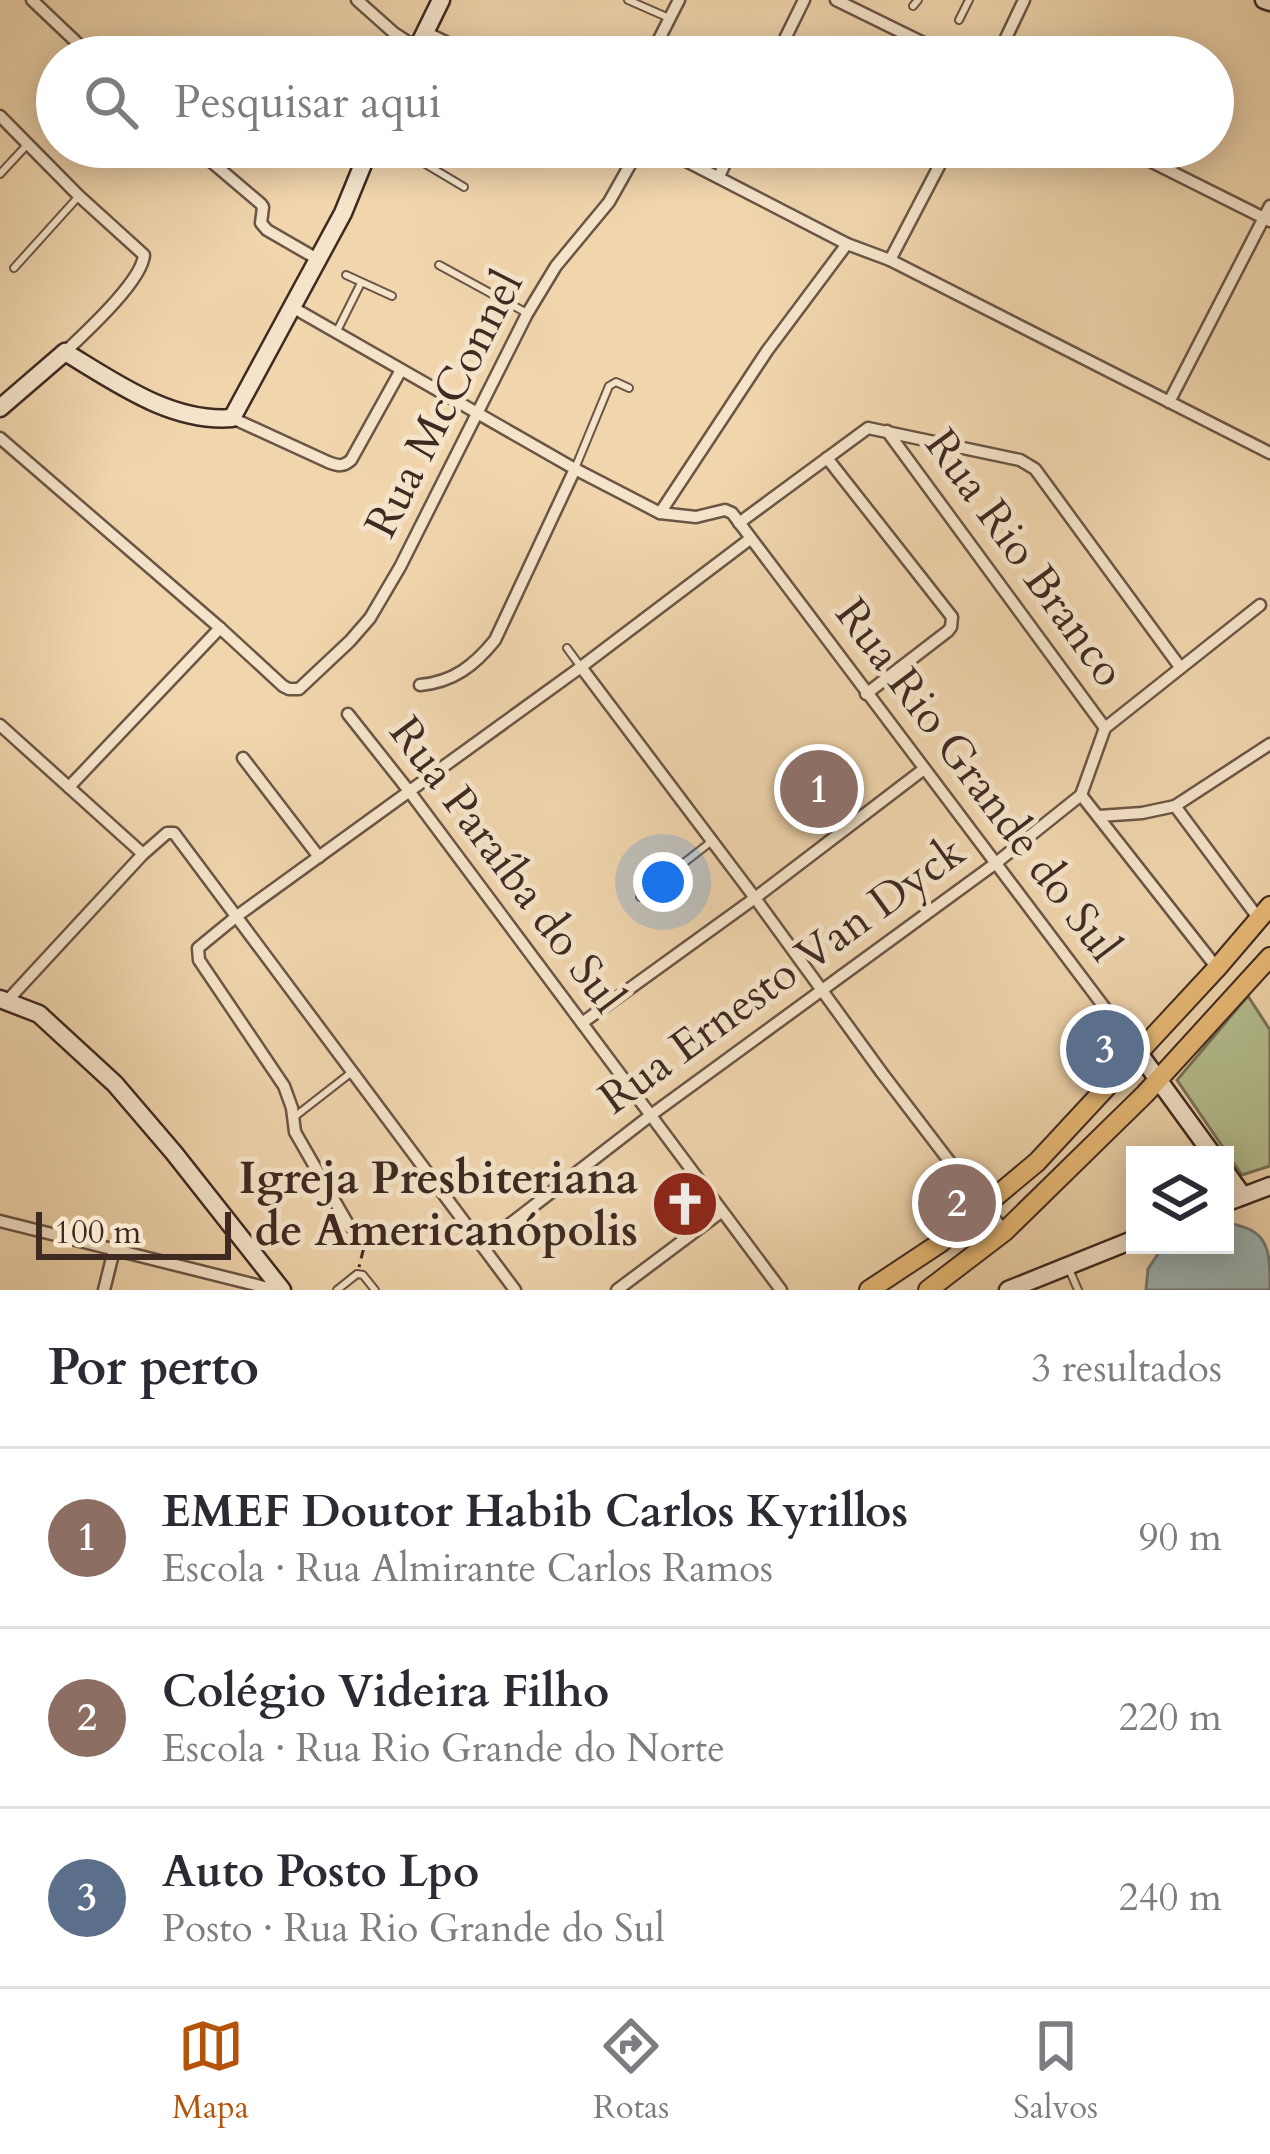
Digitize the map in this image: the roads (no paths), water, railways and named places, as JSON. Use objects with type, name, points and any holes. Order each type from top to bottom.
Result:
[{"type":"main road","points":[[869,1290],[940,1243],[1037,1162],[1265,913]]},
{"type":"main road","points":[[928,1290],[1005,1231],[1159,1079],[1270,957]]},
{"type":"street","points":[[32,0],[70,36]]},
{"type":"street","points":[[357,0],[400,36]]},
{"type":"street","points":[[423,36],[441,0]]},
{"type":"street","points":[[661,36],[680,0]]},
{"type":"street","points":[[786,36],[803,0]]},
{"type":"street","points":[[836,0],[909,36]]},
{"type":"street","points":[[1007,36],[1024,0]]},
{"type":"street","points":[[0,116],[36,152]]},
{"type":"street","points":[[0,408],[65,352],[112,304],[145,260],[138,246],[52,168]]},
{"type":"street","points":[[218,168],[260,204],[261,223],[267,230],[320,260]]},
{"type":"street","points":[[232,418],[320,260],[362,168]]},
{"type":"street","name":"Rua McConnel","points":[[220,628],[283,686],[295,689],[304,686],[350,641],[370,618],[400,567],[527,314],[556,266],[609,202],[628,168]]},
{"type":"street","points":[[702,168],[1270,453]]},
{"type":"street","points":[[719,176],[723,168]]},
{"type":"street","points":[[890,260],[938,168]]},
{"type":"street","points":[[1168,168],[1268,215],[1169,402]]},
{"type":"street","points":[[292,307],[661,513],[766,351],[847,244]]},
{"type":"street","points":[[65,352],[164,406],[198,418],[232,418],[338,466],[351,460],[401,370]]},
{"type":"street","points":[[740,523],[863,429],[1027,463],[1180,667]]},
{"type":"street","name":"Rua Rio Branco","points":[[887,431],[1105,728]]},
{"type":"street","points":[[0,438],[220,628],[69,787]]},
{"type":"street","points":[[827,458],[952,617],[948,631],[866,694]]},
{"type":"street","points":[[420,685],[457,676],[495,640],[575,469]]},
{"type":"street","name":"Rua Rio Grande do Sul","points":[[661,513],[696,517],[725,510],[732,513],[1207,1146]]},
{"type":"street","points":[[349,1226],[295,1132],[284,1086],[199,960],[198,948],[750,539]]},
{"type":"street","points":[[1217,968],[1081,794],[1105,728],[1260,605]]},
{"type":"street","points":[[581,667],[1005,1231]]},
{"type":"street","name":"Rua Paraíba do Sul","points":[[348,714],[781,1290]]},
{"type":"street","points":[[0,725],[143,854]]},
{"type":"street","points":[[1099,816],[1175,806],[1270,744]]},
{"type":"street","points":[[242,758],[320,857]]},
{"type":"street","points":[[582,1023],[924,770]]},
{"type":"street","name":"Rua Ernesto Van Dyck","points":[[483,1245],[651,1115],[996,863],[1081,794]]},
{"type":"street","points":[[1175,806],[1265,913]]},
{"type":"street","points":[[279,1290],[115,1084],[50,1023],[4,1000],[167,833],[174,833],[515,1290]]},
{"type":"street","points":[[1234,1184],[1243,1196]]},
{"type":"street","points":[[1234,1200],[1270,1186]]},
{"type":"street","points":[[617,1290],[721,1212]]},
{"type":"street","points":[[0,1221],[279,1290]]},
{"type":"street","points":[[1008,1290],[1126,1243]]},
{"type":"street","points":[[104,1290],[114,1250]]},
{"type":"lane","points":[[628,0],[670,19]]},
{"type":"lane","points":[[959,20],[969,0]]},
{"type":"lane","points":[[0,174],[28,144]]},
{"type":"lane","points":[[432,168],[464,187]]},
{"type":"lane","points":[[14,268],[79,196]]},
{"type":"lane","points":[[439,265],[527,314]]},
{"type":"lane","points":[[346,275],[392,296]]},
{"type":"lane","points":[[336,333],[361,283]]},
{"type":"lane","points":[[575,469],[609,386],[616,382],[629,388]]},
{"type":"lane","points":[[567,648],[581,667]]},
{"type":"lane","points":[[640,897],[712,841]]},
{"type":"lane","points":[[291,1120],[352,1072]]},
{"type":"lane","points":[[1068,1266],[1078,1290]]},
{"type":"lane","points":[[337,1290],[357,1274],[375,1290]]},
{"type":"water","points":[[1234,1225],[1251,1230],[1264,1243],[1270,1290],[1146,1290],[1148,1269],[1158,1254],[1234,1254]]},
{"type":"place","name":"EMEF Doutor Habib Carlos Kyrillos","points":[[819,789]]},
{"type":"place","name":"Auto Posto Lpo","points":[[1105,1049]]},
{"type":"place","name":"Colégio Videira Filho","points":[[957,1203]]},
{"type":"place","name":"Igreja Presbiteriana de Americanópolis","points":[[685,1204]]}]
